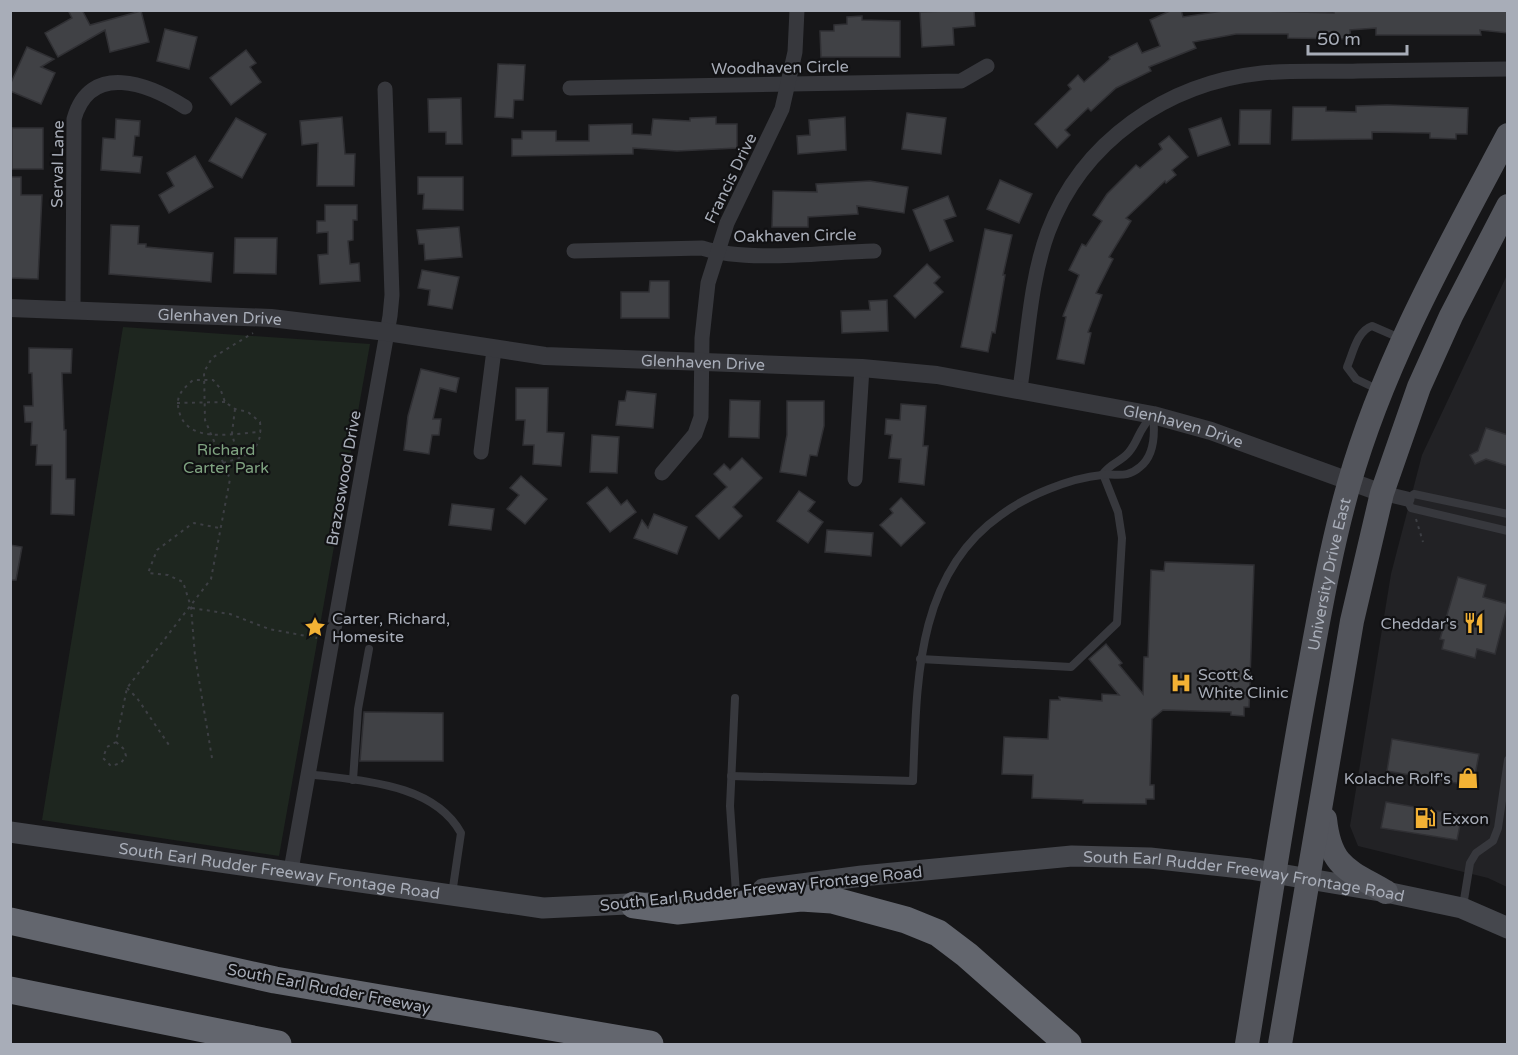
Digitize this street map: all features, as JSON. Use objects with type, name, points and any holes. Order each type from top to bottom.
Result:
[{"type":"highway","points":[[634,905],[677,911],[811,899],[858,905],[906,920],[938,933],[967,955],[1068,1044]]},
{"type":"highway","name":"South Earl Rudder Freeway","points":[[10,921],[275,980],[650,1044]]},
{"type":"highway","points":[[10,990],[278,1044]]},
{"type":"main road","name":"University Drive East","points":[[1247,1044],[1273,872],[1329,561],[1349,483],[1403,340],[1508,135]]},
{"type":"main road","name":"University Drive East","points":[[1280,1044],[1352,621],[1382,493],[1419,387],[1451,316],[1508,206]]},
{"type":"main road","points":[[1323,788],[1328,839],[1332,854],[1346,868],[1386,892]]},
{"type":"main road","name":"South Earl Rudder Freeway Frontage Road","points":[[10,832],[291,870],[452,897],[543,908],[634,905],[861,876],[1072,856],[1150,858],[1273,872],[1386,892],[1462,908],[1508,928]]},
{"type":"street","name":"Francis Drive","points":[[662,472],[695,434],[698,425],[703,403],[704,317],[717,253],[727,223],[782,108],[795,52],[798,10]]},
{"type":"street","name":"Woodhaven Circle","points":[[570,88],[961,81],[987,66]]},
{"type":"street","points":[[1020,388],[1038,270],[1048,233],[1066,192],[1086,165],[1132,122],[1167,100],[1194,88],[1263,73],[1508,69]]},
{"type":"street","name":"Serval Lane","points":[[74,308],[74,119],[78,105],[83,97],[102,85],[133,83],[161,91],[185,107]]},
{"type":"street","name":"Brazoswood Drive","points":[[291,870],[392,296],[385,89]]},
{"type":"street","name":"Oakhaven Circle","points":[[574,251],[702,248],[717,253],[746,255],[874,250]]},
{"type":"street","name":"Glenhaven Drive","points":[[10,308],[74,308],[271,318],[387,332],[545,356],[862,368],[937,375],[1020,388],[1153,415],[1221,435],[1382,493]]},
{"type":"street","points":[[481,452],[494,350]]},
{"type":"street","points":[[855,479],[862,368]]},
{"type":"street","points":[[1382,493],[1407,499]]},
{"type":"lane","points":[[1382,391],[1356,379],[1347,367],[1363,330],[1372,326],[1403,340]]},
{"type":"lane","points":[[1103,474],[1108,466],[1126,455],[1140,428],[1153,415]]},
{"type":"lane","points":[[731,776],[913,781],[920,658],[933,606],[941,585],[968,543],[1016,504],[1103,474],[1120,476],[1140,468],[1145,462],[1155,433],[1153,415]]},
{"type":"lane","points":[[920,658],[1071,667],[1117,623],[1122,538],[1118,512],[1103,474]]},
{"type":"lane","points":[[1508,513],[1414,494],[1407,499],[1411,508],[1508,531]]},
{"type":"lane","points":[[353,780],[358,709],[369,649]]},
{"type":"lane","points":[[735,698],[731,826],[736,893]]},
{"type":"lane","points":[[1462,908],[1470,863],[1476,854],[1493,841],[1498,828],[1508,760]]},
{"type":"lane","points":[[308,774],[353,780],[412,793],[430,802],[454,821],[461,833],[452,897]]},
{"type":"path","points":[[116,742],[124,749],[126,756],[121,763],[111,766],[103,758],[107,747],[116,742],[127,688],[191,608],[211,579],[230,479],[211,433],[204,404],[204,372],[212,358],[243,341],[271,318]]},
{"type":"path","points":[[223,463],[252,452],[261,440],[261,432],[260,422],[248,412],[235,409],[225,402],[220,388],[213,380],[204,378],[193,380],[181,391],[177,403],[180,417],[190,430],[200,434],[261,432]]},
{"type":"path","points":[[177,403],[225,402]]},
{"type":"path","points":[[235,409],[232,433],[238,459]]},
{"type":"path","points":[[1416,516],[1423,542]]},
{"type":"path","points":[[212,758],[195,656],[191,608],[183,582],[168,574],[148,573],[151,561],[161,546],[194,523],[219,528]]},
{"type":"path","points":[[191,608],[230,614],[269,629],[332,642]]},
{"type":"path","points":[[127,688],[137,698],[171,748]]},
{"type":"shaded area","points":[[1507,275],[1507,887],[1488,878],[1358,846],[1350,826],[1391,574],[1422,455]]},
{"type":"green space","name":"Richard Carter Park","points":[[123,327],[370,344],[279,856],[42,820]]},
{"type":"building","points":[[68,10],[82,10],[90,25],[141,11],[149,42],[110,52],[105,30],[58,57],[45,33],[72,18]]},
{"type":"building","points":[[974,10],[975,26],[953,28],[954,45],[922,47],[920,12]]},
{"type":"building","points":[[1172,10],[1181,10],[1183,17],[1229,10],[1334,13],[1334,10],[1508,10],[1508,33],[1480,30],[1481,35],[1376,35],[1376,28],[1350,30],[1351,39],[1288,38],[1288,34],[1236,34],[1193,42],[1196,48],[1149,67],[1151,71],[1116,88],[1091,111],[1088,108],[1065,130],[1070,135],[1057,148],[1035,124],[1071,89],[1068,85],[1078,75],[1084,82],[1110,59],[1109,57],[1137,43],[1142,53],[1160,46],[1150,20]]},
{"type":"building","points":[[862,16],[862,20],[900,21],[900,57],[821,57],[820,31],[834,31],[834,25],[847,24],[847,17]]},
{"type":"building","points":[[165,29],[197,37],[189,69],[157,61]]},
{"type":"building","points":[[27,47],[54,59],[41,67],[55,73],[41,104],[10,91],[10,85]]},
{"type":"building","points":[[246,50],[256,63],[250,67],[261,82],[231,105],[210,78]]},
{"type":"building","points":[[498,64],[525,65],[523,100],[514,100],[513,118],[495,117]]},
{"type":"building","points":[[461,98],[462,144],[446,144],[446,132],[429,132],[428,99]]},
{"type":"building","points":[[1356,106],[1468,108],[1467,134],[1456,134],[1456,139],[1430,138],[1430,133],[1372,132],[1372,139],[1292,140],[1293,107],[1326,107],[1326,111],[1356,112]]},
{"type":"building","points":[[1240,110],[1271,110],[1270,144],[1239,144]]},
{"type":"building","points":[[907,113],[946,118],[941,154],[902,149]]},
{"type":"building","points":[[342,117],[345,154],[355,154],[354,186],[317,186],[318,143],[302,145],[300,121]]},
{"type":"building","points":[[716,117],[716,124],[737,124],[737,148],[677,151],[633,148],[633,154],[512,156],[512,139],[522,139],[522,131],[556,131],[556,141],[589,141],[589,125],[632,124],[632,134],[651,135],[653,119],[690,121],[690,118]]},
{"type":"building","points":[[845,117],[846,150],[798,154],[797,136],[810,135],[809,120]]},
{"type":"building","points":[[236,118],[266,134],[242,178],[209,161]]},
{"type":"building","points":[[1221,118],[1230,145],[1198,156],[1189,129]]},
{"type":"building","points":[[116,119],[140,121],[139,136],[135,136],[133,156],[142,157],[140,173],[101,170],[103,138],[115,139]]},
{"type":"building","points":[[12,128],[43,128],[43,169],[12,169]]},
{"type":"building","points":[[1169,136],[1188,157],[1172,170],[1176,175],[1166,183],[1165,181],[1126,218],[1131,221],[1109,257],[1113,259],[1096,293],[1102,295],[1088,332],[1091,333],[1084,364],[1057,359],[1066,317],[1063,316],[1079,275],[1069,270],[1082,244],[1086,246],[1102,221],[1093,215],[1107,194],[1136,165],[1140,168],[1162,149],[1159,144]]},
{"type":"building","points":[[195,156],[213,187],[169,213],[159,195],[174,186],[167,173]]},
{"type":"building","points":[[10,177],[21,177],[21,195],[42,195],[38,279],[10,278]]},
{"type":"building","points":[[418,177],[463,177],[463,210],[423,209],[424,194],[418,194]]},
{"type":"building","points":[[1000,180],[1032,194],[1019,223],[987,209]]},
{"type":"building","points":[[870,181],[908,187],[904,213],[857,206],[858,214],[808,217],[808,227],[772,227],[773,191],[817,192],[816,184]]},
{"type":"building","points":[[948,196],[956,216],[944,220],[953,241],[930,251],[913,210]]},
{"type":"building","points":[[325,205],[357,205],[357,220],[353,220],[353,240],[348,241],[350,264],[359,263],[360,281],[320,284],[318,255],[328,254],[328,232],[317,233],[317,221],[325,221]]},
{"type":"building","points":[[111,225],[139,226],[138,244],[146,244],[146,247],[213,253],[211,282],[109,274]]},
{"type":"building","points":[[459,227],[462,257],[425,260],[424,244],[419,244],[417,230]]},
{"type":"building","points":[[985,229],[1012,235],[1003,275],[1005,275],[995,333],[992,332],[988,352],[961,347]]},
{"type":"building","points":[[235,238],[277,238],[276,274],[234,273]]},
{"type":"building","points":[[927,264],[940,277],[934,283],[943,292],[915,318],[894,296]]},
{"type":"building","points":[[422,270],[459,277],[452,309],[428,305],[430,290],[418,288]]},
{"type":"building","points":[[650,281],[669,281],[669,318],[621,318],[621,292],[649,292]]},
{"type":"building","points":[[887,300],[888,331],[842,333],[841,311],[870,310],[869,301]]},
{"type":"building","points":[[29,348],[72,349],[71,373],[62,373],[64,430],[66,430],[66,479],[75,479],[74,515],[51,514],[52,465],[36,465],[37,445],[31,445],[32,422],[25,422],[24,406],[33,406]]},
{"type":"building","points":[[421,369],[459,378],[456,392],[440,388],[433,419],[441,419],[439,435],[432,435],[429,454],[404,450],[408,416]]},
{"type":"building","points":[[516,388],[548,388],[547,432],[564,433],[561,466],[533,464],[534,445],[523,445],[525,420],[516,420]]},
{"type":"building","points":[[627,391],[656,394],[653,428],[616,425],[619,401],[625,401]]},
{"type":"building","points":[[730,400],[760,401],[759,438],[729,437]]},
{"type":"building","points":[[787,401],[824,401],[824,426],[817,456],[810,455],[806,476],[780,472],[787,435]]},
{"type":"building","points":[[901,404],[926,406],[923,446],[928,446],[924,485],[899,482],[901,459],[889,458],[892,435],[885,434],[886,419],[900,420]]},
{"type":"building","points":[[1486,428],[1508,435],[1508,466],[1486,459],[1475,464],[1470,455],[1478,451]]},
{"type":"building","points":[[592,435],[619,437],[617,473],[590,472]]},
{"type":"building","points":[[742,458],[762,478],[733,507],[742,516],[719,539],[696,516],[727,487],[714,474],[724,464],[730,470]]},
{"type":"building","points":[[521,476],[547,499],[525,524],[507,509],[519,495],[510,488]]},
{"type":"building","points":[[607,487],[621,505],[627,500],[636,512],[610,532],[587,503]]},
{"type":"building","points":[[799,491],[815,502],[808,511],[823,522],[808,543],[777,521]]},
{"type":"building","points":[[901,498],[925,523],[901,546],[880,525],[893,513],[890,509]]},
{"type":"building","points":[[452,504],[494,509],[491,530],[449,525]]},
{"type":"building","points":[[654,514],[687,527],[677,554],[634,538],[642,520],[648,528]]},
{"type":"building","points":[[827,530],[873,533],[871,556],[825,552]]},
{"type":"building","points":[[10,545],[22,547],[16,580],[10,580]]},
{"type":"building","name":"Scott & White Clinic","points":[[1165,562],[1254,565],[1249,707],[1244,707],[1244,716],[1231,715],[1231,712],[1163,710],[1152,719],[1150,785],[1154,785],[1154,799],[1146,799],[1146,804],[1083,803],[1083,800],[1032,798],[1033,775],[1002,774],[1004,737],[1048,739],[1050,700],[1060,700],[1059,697],[1102,701],[1102,694],[1119,695],[1089,659],[1106,644],[1122,663],[1119,665],[1143,694],[1144,657],[1148,657],[1151,570],[1164,571]]},
{"type":"building","name":"Cheddar's","points":[[1458,577],[1486,585],[1483,597],[1508,604],[1495,654],[1477,649],[1475,658],[1442,649],[1444,640],[1440,639]]},
{"type":"building","points":[[364,712],[443,713],[443,761],[360,761]]},
{"type":"building","points":[[1392,739],[1479,754],[1473,786],[1387,771]]},
{"type":"building","points":[[1386,802],[1462,815],[1457,840],[1381,828]]},
{"type":"place","name":"Cheddar's","points":[[1474,623]]},
{"type":"place","name":"Carter, Richard, Homesite","points":[[315,627]]},
{"type":"place","name":"Scott & White Clinic","points":[[1181,683]]},
{"type":"place","name":"Kolache Rolf's","points":[[1468,778]]},
{"type":"place","name":"Exxon","points":[[1425,818]]}]
